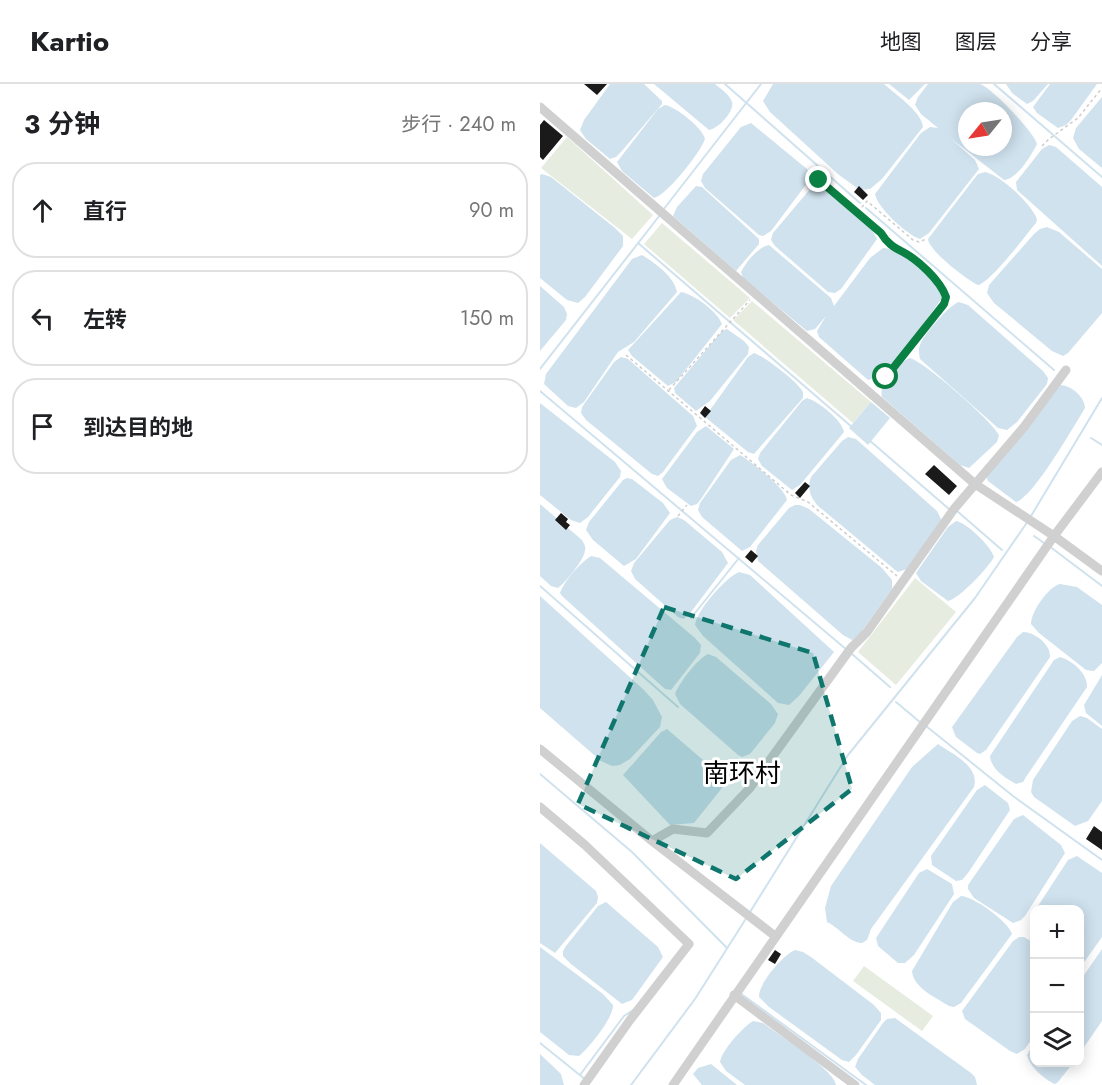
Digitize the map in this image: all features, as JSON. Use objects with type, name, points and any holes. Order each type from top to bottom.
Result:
[{"type":"lane","points":[[540,107],[975,484],[1054,536],[1102,572]]},
{"type":"lane","points":[[652,841],[673,829],[707,833],[749,789],[851,648],[867,632],[954,509],[1024,427],[1066,370]]},
{"type":"lane","points":[[673,1085],[1054,536],[1102,472]]},
{"type":"lane","points":[[540,749],[652,841],[775,936]]},
{"type":"lane","points":[[540,807],[585,845],[689,944],[630,1020],[584,1085]]},
{"type":"lane","points":[[734,995],[855,1085]]},
{"type":"path","points":[[1042,146],[1078,118],[1102,88]]},
{"type":"path","points":[[819,180],[881,233],[886,242],[904,252],[939,282],[946,297],[944,304],[903,359],[870,391]]},
{"type":"path","points":[[857,213],[867,201],[913,240],[919,242],[926,239]]},
{"type":"path","points":[[668,391],[754,297]]},
{"type":"path","points":[[626,355],[791,495],[808,502],[901,580]]},
{"type":"path","points":[[678,516],[687,505]]},
{"type":"highlighted area","points":[[664,607],[813,653],[852,789],[736,879],[578,804]]},
{"type":"shaded area","points":[[567,137],[653,215],[632,239],[541,168]]},
{"type":"shaded area","points":[[662,223],[750,298],[730,318],[644,244]]},
{"type":"shaded area","points":[[752,301],[871,402],[853,423],[733,320]]},
{"type":"shaded area","points":[[915,578],[956,612],[896,685],[858,652]]},
{"type":"shaded area","points":[[864,966],[933,1016],[922,1031],[853,981]]},
{"type":"water","points":[[610,84],[644,84],[662,101],[662,104],[621,152],[610,159],[586,139],[580,130],[584,120]]},
{"type":"water","points":[[654,84],[715,84],[731,99],[731,110],[721,123],[709,130]]},
{"type":"water","points":[[773,84],[884,84],[913,109],[923,127],[882,179],[870,189],[860,190],[839,175],[770,112],[763,101]]},
{"type":"water","points":[[889,84],[925,84],[909,100]]},
{"type":"water","points":[[928,84],[980,84],[1002,102],[958,102],[958,144],[949,137],[958,145],[958,156],[970,156],[979,169],[929,233],[920,239],[893,220],[881,206],[875,194],[921,133],[930,127],[938,128],[921,114],[915,105]]},
{"type":"water","points":[[1006,84],[1048,84],[1033,101],[1027,104],[1012,93]]},
{"type":"water","points":[[1050,84],[1097,84],[1071,120],[1058,128],[1037,113],[1033,107]]},
{"type":"water","points":[[1102,97],[1102,168],[1079,149],[1073,138],[1076,128]]},
{"type":"water","points":[[665,105],[688,119],[699,129],[705,139],[682,173],[667,189],[654,198],[622,171],[617,162],[658,109]]},
{"type":"water","points":[[1012,111],[1029,130],[1037,144],[1019,171],[1004,180],[973,156],[1012,156]]},
{"type":"water","points":[[751,123],[807,169],[811,178],[771,231],[763,236],[705,188],[701,181],[703,174],[741,127]]},
{"type":"water","points":[[1049,145],[1056,147],[1102,187],[1102,266],[1017,190],[1016,182],[1042,149]]},
{"type":"water","points":[[985,172],[999,178],[1015,191],[1037,219],[999,268],[978,285],[941,258],[928,239],[978,174]]},
{"type":"water","points":[[540,175],[551,177],[623,236],[623,246],[578,303],[567,300],[540,278]]},
{"type":"water","points":[[818,185],[872,230],[877,239],[841,289],[835,293],[828,292],[771,240],[773,233],[811,188]]},
{"type":"water","points":[[696,186],[702,187],[759,239],[759,244],[736,271],[673,216],[677,207]]},
{"type":"water","points":[[1047,227],[1059,232],[1102,269],[1102,313],[1063,356],[1052,351],[994,303],[987,293],[989,285],[1034,234]]},
{"type":"water","points":[[769,245],[831,298],[834,306],[870,258],[883,248],[899,253],[918,266],[940,291],[942,298],[906,348],[880,376],[868,380],[819,337],[817,331],[826,316],[815,329],[807,331],[743,278],[741,272],[749,260]]},
{"type":"water","points":[[642,255],[668,275],[677,292],[634,342],[618,352],[584,402],[576,408],[568,406],[544,384],[546,374],[632,259]]},
{"type":"water","points":[[540,286],[564,307],[567,314],[566,320],[540,351]]},
{"type":"water","points":[[681,292],[705,304],[716,314],[722,324],[676,382],[668,386],[628,350]]},
{"type":"water","points":[[959,302],[968,305],[1043,371],[1048,378],[1047,384],[1017,422],[1007,430],[998,428],[920,359],[919,347],[926,334],[943,314]]},
{"type":"water","points":[[727,329],[744,341],[749,347],[748,354],[710,401],[696,411],[675,393],[674,388],[722,331]]},
{"type":"water","points":[[754,353],[786,374],[798,385],[802,390],[803,398],[754,454],[748,452],[705,417],[748,357]]},
{"type":"water","points":[[621,357],[628,359],[693,416],[697,426],[658,476],[652,474],[586,420],[581,413],[582,407],[614,362]]},
{"type":"water","points":[[910,358],[930,370],[958,393],[984,417],[999,435],[997,442],[969,468],[960,465],[882,397],[883,386],[890,374]]},
{"type":"water","points":[[1060,385],[1077,392],[1085,408],[1042,475],[1023,498],[1016,502],[988,481],[986,476]]},
{"type":"water","points":[[807,398],[829,412],[839,422],[844,432],[800,485],[792,490],[762,466],[758,459],[760,453],[802,401]]},
{"type":"water","points":[[871,402],[890,418],[868,445],[849,428]]},
{"type":"water","points":[[540,403],[615,462],[621,471],[620,477],[588,517],[580,523],[571,520],[540,495]]},
{"type":"water","points":[[706,426],[734,449],[701,499],[697,504],[691,506],[667,488],[662,479],[697,432]]},
{"type":"water","points":[[848,437],[856,439],[937,511],[942,521],[907,569],[898,572],[894,569],[817,505],[811,495],[809,485],[811,477]]},
{"type":"water","points":[[740,455],[774,482],[787,500],[750,547],[742,551],[702,517],[698,510],[700,503],[731,460]]},
{"type":"water","points":[[627,478],[632,479],[663,503],[670,513],[636,559],[624,566],[593,540],[586,530],[589,522]]},
{"type":"water","points":[[540,504],[582,540],[585,546],[584,554],[578,565],[558,588],[551,586],[540,576]]},
{"type":"water","points":[[795,505],[809,509],[882,568],[892,580],[892,589],[860,634],[852,640],[843,635],[758,561],[756,551],[758,545],[789,508]]},
{"type":"water","points":[[677,517],[684,520],[722,552],[728,563],[688,616],[683,619],[635,579],[631,571],[634,563],[670,520]]},
{"type":"water","points":[[956,521],[978,536],[994,557],[973,582],[959,595],[948,601],[921,581],[916,573],[948,527]]},
{"type":"water","points":[[591,556],[600,558],[701,645],[700,653],[671,690],[665,689],[560,593],[573,572]]},
{"type":"water","points":[[739,572],[750,575],[834,652],[789,705],[778,703],[703,636],[695,625],[712,595]]},
{"type":"water","points":[[1060,584],[1077,587],[1102,605],[1102,663],[1094,671],[1086,670],[1031,624],[1041,601],[1050,590]]},
{"type":"water","points":[[540,596],[644,690],[653,700],[662,717],[660,727],[630,759],[620,765],[612,766],[601,761],[540,708]]},
{"type":"water","points":[[1023,632],[1032,634],[1041,640],[1048,648],[1050,657],[986,750],[980,754],[977,753],[956,737],[952,727],[1017,637]]},
{"type":"water","points":[[708,654],[716,657],[771,704],[778,714],[775,723],[750,754],[742,757],[680,704],[675,694],[689,671]]},
{"type":"water","points":[[1060,657],[1078,668],[1085,677],[1087,687],[1023,782],[1016,784],[996,769],[990,756],[1054,660]]},
{"type":"water","points":[[1102,675],[1102,726],[1086,713],[1084,705]]},
{"type":"water","points":[[1080,716],[1087,718],[1102,729],[1102,801],[1088,821],[1075,826],[1034,797],[1031,792],[1033,780],[1072,721]]},
{"type":"water","points":[[667,729],[716,771],[723,780],[722,788],[694,823],[670,825],[623,775],[661,732]]},
{"type":"water","points":[[938,744],[964,761],[973,773],[974,787],[871,929],[867,940],[862,943],[858,942],[827,922],[825,908],[831,886],[912,767]]},
{"type":"water","points":[[985,785],[1008,803],[1010,810],[968,873],[962,880],[956,881],[932,865],[931,856],[977,790]]},
{"type":"water","points":[[1023,815],[1061,845],[1065,853],[1025,916],[1013,923],[974,898],[968,885],[1014,819]]},
{"type":"water","points":[[540,843],[596,891],[598,897],[597,903],[555,953],[540,943]]},
{"type":"water","points":[[1077,856],[1102,873],[1102,937],[1084,962],[1084,905],[1039,905],[1068,860]]},
{"type":"water","points":[[927,869],[952,884],[954,894],[914,955],[905,963],[898,963],[878,946],[876,938],[919,873]]},
{"type":"water","points":[[961,896],[974,900],[990,910],[1012,934],[961,1003],[954,1007],[932,996],[921,987],[913,977],[912,971],[953,902]]},
{"type":"water","points":[[606,902],[658,947],[663,957],[632,1000],[622,1004],[563,956],[566,946],[598,906]]},
{"type":"water","points":[[1019,937],[1030,941],[1030,1042],[1025,1049],[1017,1054],[965,1019],[962,1011],[1013,941]]},
{"type":"water","points":[[540,947],[603,994],[613,1005],[610,1017],[579,1056],[569,1055],[540,1032]]},
{"type":"water","points":[[1102,949],[1102,1021],[1084,1047],[1084,1013],[1084,975]]},
{"type":"water","points":[[795,950],[811,957],[874,1005],[881,1013],[881,1020],[849,1062],[842,1060],[769,1007],[759,997],[772,970]]},
{"type":"water","points":[[895,1018],[971,1073],[977,1085],[875,1085],[862,1075],[855,1067],[858,1059],[883,1023],[887,1019]]},
{"type":"water","points":[[753,1021],[763,1023],[804,1052],[833,1078],[836,1085],[745,1085],[726,1071],[720,1062],[725,1051],[739,1033]]},
{"type":"water","points":[[540,1054],[561,1074],[564,1085],[540,1085]]},
{"type":"water","points":[[711,1064],[737,1085],[702,1085],[693,1074],[698,1068]]},
{"type":"water","points":[[1034,1067],[1070,1067],[1055,1084]]},
{"type":"building","points":[[584,84],[607,84],[597,95]]},
{"type":"building","points":[[544,120],[563,136],[543,160],[540,157],[540,125]]},
{"type":"building","points":[[859,186],[868,195],[863,200],[854,192]]},
{"type":"building","points":[[705,406],[711,411],[705,418],[700,413]]},
{"type":"building","points":[[934,465],[957,486],[949,495],[925,474]]},
{"type":"building","points":[[805,482],[810,486],[800,498],[795,493]]},
{"type":"building","points":[[561,513],[568,519],[566,522],[570,525],[566,530],[555,520]]},
{"type":"building","points":[[751,550],[758,556],[752,563],[745,557]]},
{"type":"building","points":[[1094,826],[1102,832],[1102,850],[1086,839]]},
{"type":"building","points":[[775,950],[781,954],[775,964],[768,960]]},
{"type":"waterway","points":[[725,84],[860,203]]},
{"type":"waterway","points":[[663,210],[761,84]]},
{"type":"waterway","points":[[994,84],[1102,177]]},
{"type":"waterway","points":[[866,208],[1054,370]]},
{"type":"waterway","points":[[540,369],[660,215]]},
{"type":"waterway","points":[[638,243],[852,427]]},
{"type":"waterway","points":[[540,391],[847,650]]},
{"type":"waterway","points":[[1031,516],[1102,398]]},
{"type":"waterway","points":[[1091,438],[1102,445]]},
{"type":"waterway","points":[[869,440],[949,509]]},
{"type":"waterway","points":[[957,511],[1002,550]]},
{"type":"waterway","points":[[750,912],[848,755],[975,598],[1028,521]]},
{"type":"waterway","points":[[1034,536],[1044,543]]},
{"type":"waterway","points":[[1049,546],[1102,586]]},
{"type":"waterway","points":[[691,618],[739,558]]},
{"type":"waterway","points":[[540,586],[678,707]]},
{"type":"waterway","points":[[852,654],[890,687]]},
{"type":"waterway","points":[[896,702],[921,723]]},
{"type":"waterway","points":[[926,726],[1013,796],[1102,860]]},
{"type":"waterway","points":[[540,774],[632,852],[727,948]]},
{"type":"waterway","points":[[631,1085],[695,999],[747,917]]},
{"type":"waterway","points":[[740,993],[866,1085]]},
{"type":"waterway","points":[[580,1075],[624,1016],[633,1010]]},
{"type":"waterway","points":[[540,1043],[586,1080]]},
{"type":"district","name":"南环村","points":[[742,773]]},
{"type":"route","points":[[819,180],[881,233],[886,242],[904,252],[943,288],[946,297],[944,304],[903,359],[886,377]]}]
